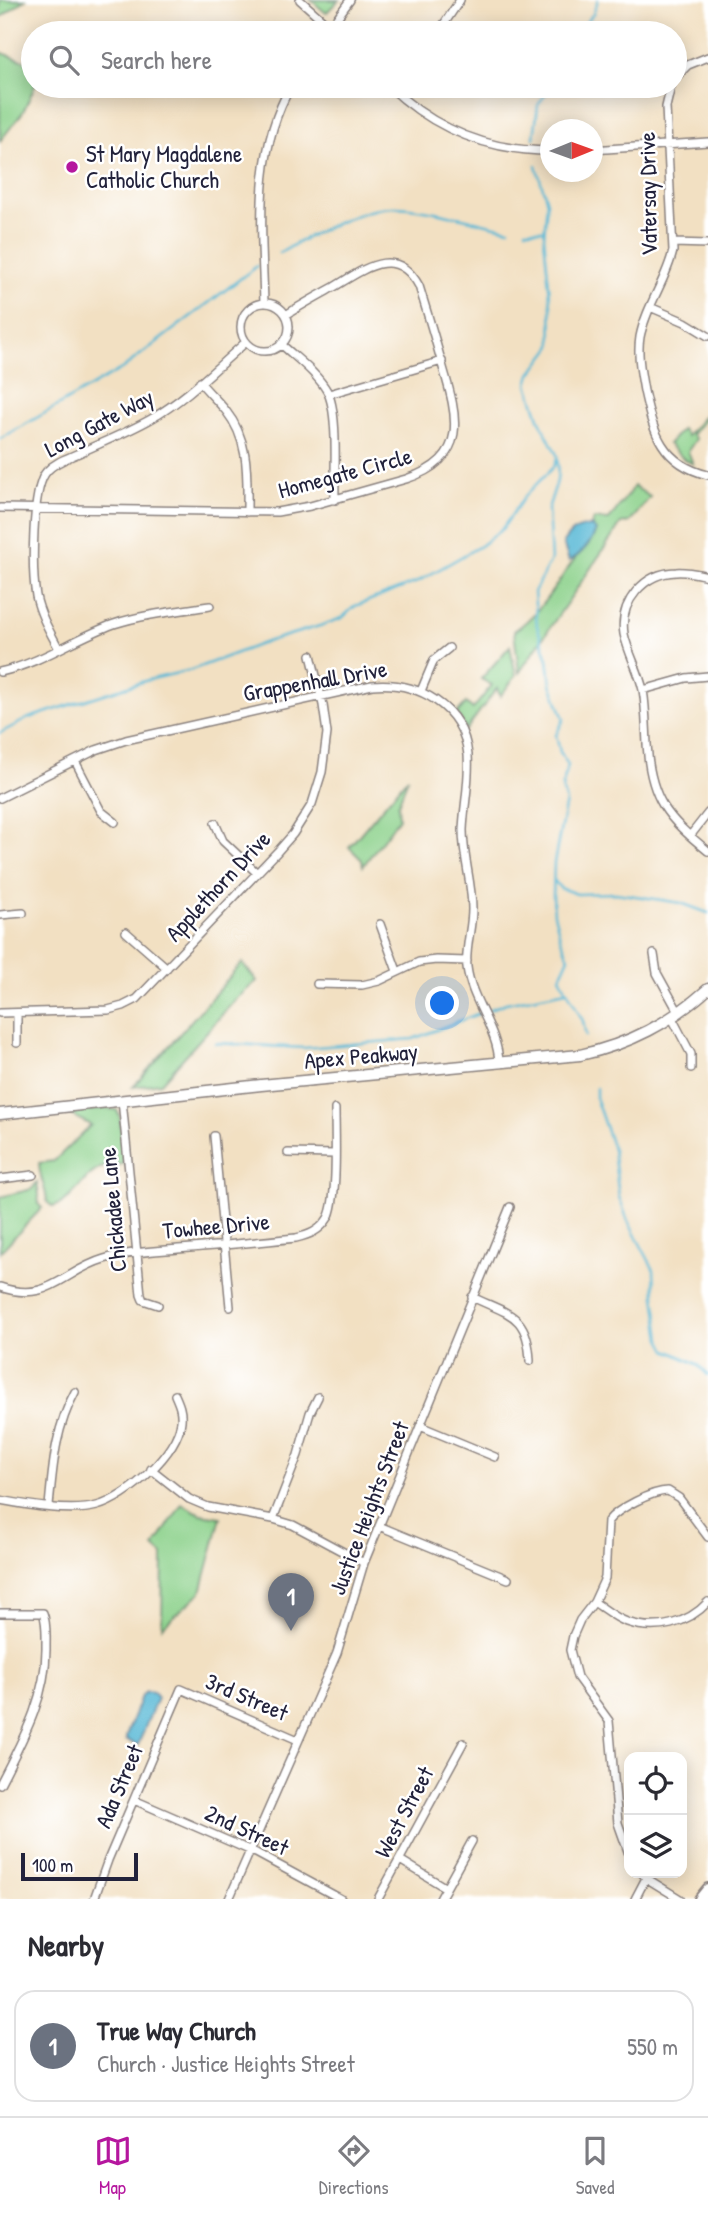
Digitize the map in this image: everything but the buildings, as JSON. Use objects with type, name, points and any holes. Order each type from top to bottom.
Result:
[{"type":"main road","name":"Apex Peakway","points":[[0,1114],[579,1055],[612,1047],[645,1033],[676,1016],[708,989]]},
{"type":"main road","points":[[700,1899],[708,1889]]},
{"type":"street","points":[[300,0],[320,21]]},
{"type":"street","points":[[335,21],[350,0]]},
{"type":"street","points":[[446,21],[460,0]]},
{"type":"street","points":[[687,66],[708,57]]},
{"type":"street","points":[[264,303],[263,168],[269,139],[285,98]]},
{"type":"street","points":[[404,98],[420,112],[466,137],[498,146],[540,151]]},
{"type":"street","name":"Vatersay Drive","points":[[668,98],[666,107],[673,243],[667,271],[644,322],[639,364],[652,423],[661,444],[676,461],[690,470],[708,475]]},
{"type":"street","points":[[603,149],[708,142]]},
{"type":"street","points":[[673,243],[708,244]]},
{"type":"street","name":"Homegate Circle","points":[[0,508],[247,512],[292,510],[420,475],[436,464],[446,452],[454,434],[456,415],[419,286],[410,272],[400,265],[387,262],[374,264],[286,315]]},
{"type":"street","points":[[256,304],[276,306],[286,315],[288,330],[281,344],[260,350],[246,342],[241,329],[244,314],[256,304]]},
{"type":"street","points":[[650,307],[685,322],[708,336]]},
{"type":"street","name":"Long Gate Way","points":[[59,649],[36,596],[35,509],[38,486],[44,475],[53,466],[154,417],[246,342]]},
{"type":"street","points":[[281,344],[329,394],[333,414],[335,500]]},
{"type":"street","points":[[329,394],[442,361]]},
{"type":"street","points":[[200,382],[227,412],[243,444],[247,463],[247,512]]},
{"type":"street","points":[[708,576],[683,572],[660,575],[639,587],[629,602],[624,623],[624,632],[643,690],[651,779],[668,814],[708,851]]},
{"type":"street","points":[[0,672],[33,662],[124,621],[209,606]]},
{"type":"street","points":[[421,691],[434,660],[449,648]]},
{"type":"street","name":"Applethorn Drive","points":[[0,1013],[117,1009],[137,999],[293,834],[316,793],[326,747],[326,719],[311,655]]},
{"type":"street","points":[[643,690],[708,676]]},
{"type":"street","name":"Grappenhall Drive","points":[[0,798],[75,761],[126,740],[320,695],[383,684],[421,691],[438,701],[452,715],[459,726],[467,750],[463,834],[472,909],[467,961],[469,978],[496,1044],[499,1063]]},
{"type":"street","points":[[75,761],[101,811],[115,822]]},
{"type":"street","points":[[690,836],[708,813]]},
{"type":"street","points":[[215,823],[223,841],[257,873]]},
{"type":"street","points":[[0,915],[23,913]]},
{"type":"street","points":[[380,924],[397,971]]},
{"type":"street","points":[[126,932],[167,968]]},
{"type":"street","points":[[654,954],[657,974],[691,1054],[691,1068]]},
{"type":"street","points":[[317,984],[362,985],[379,981],[397,971],[428,960],[467,961]]},
{"type":"street","points":[[17,1014],[18,1042]]},
{"type":"street","name":"Chickadee Lane","points":[[122,1100],[141,1295],[143,1300],[158,1306]]},
{"type":"street","name":"Towhee Drive","points":[[0,1287],[23,1293],[40,1291],[101,1260],[137,1253],[296,1238],[319,1229],[330,1215],[332,1206],[335,1109]]},
{"type":"street","points":[[214,1136],[230,1307]]},
{"type":"street","points":[[288,1153],[334,1154]]},
{"type":"street","points":[[0,1179],[33,1175]]},
{"type":"street","name":"Justice Heights Street","points":[[229,1899],[337,1653],[364,1563],[510,1207]]},
{"type":"street","points":[[472,1297],[512,1316],[523,1326],[529,1339],[530,1361]]},
{"type":"street","points":[[49,1506],[55,1444],[63,1416],[75,1392]]},
{"type":"street","points":[[0,1500],[87,1508],[104,1504],[128,1491],[151,1469],[180,1429],[181,1410],[175,1395]]},
{"type":"street","points":[[273,1518],[318,1397]]},
{"type":"street","points":[[420,1426],[495,1457]]},
{"type":"street","points":[[151,1469],[183,1496],[202,1505],[273,1518],[305,1531],[364,1563]]},
{"type":"street","points":[[624,1840],[618,1823],[609,1721],[577,1677],[571,1660],[573,1636],[580,1620],[594,1602],[606,1571],[608,1521],[617,1512],[656,1493],[668,1491],[679,1498],[708,1537]]},
{"type":"street","points":[[379,1526],[508,1579]]},
{"type":"street","points":[[594,1602],[625,1621],[658,1625],[679,1623],[697,1613],[708,1602]]},
{"type":"street","points":[[0,1613],[43,1613],[46,1655],[39,1699],[24,1737],[0,1783]]},
{"type":"street","name":"3rd Street","points":[[181,1689],[298,1740]]},
{"type":"street","name":"Ada Street","points":[[94,1899],[181,1689]]},
{"type":"street","name":"West Street","points":[[378,1899],[463,1743]]},
{"type":"street","name":"2nd Street","points":[[134,1800],[250,1850],[341,1899]]},
{"type":"street","points":[[440,1899],[472,1841]]},
{"type":"street","points":[[400,1860],[446,1888]]},
{"type":"street","points":[[635,1899],[643,1878]]},
{"type":"street","points":[[648,1878],[680,1899]]},
{"type":"green space","points":[[0,0],[25,0],[0,18]]},
{"type":"green space","points":[[311,0],[339,0],[326,13]]},
{"type":"green space","points":[[0,52],[21,60],[21,98],[29,98],[23,112],[0,141]]},
{"type":"green space","points":[[708,411],[708,415],[692,435],[696,439],[688,451],[693,464],[668,444],[682,429],[687,436]]},
{"type":"green space","points":[[634,486],[650,497],[630,522],[621,524],[519,673],[514,631],[540,607],[589,543],[596,530],[591,526],[594,519],[609,520]]},
{"type":"green space","points":[[510,646],[516,676],[500,696],[497,688],[466,730],[457,713],[466,703],[473,709],[492,685],[481,679]]},
{"type":"green space","points":[[408,777],[398,805],[399,818],[363,866],[362,860],[349,847]]},
{"type":"green space","points":[[242,963],[257,981],[236,999],[161,1083],[133,1087]]},
{"type":"green space","points":[[105,1108],[117,1110],[120,1118],[124,1164],[107,1166],[94,1172],[67,1199],[53,1207],[47,1202],[39,1163],[54,1161],[91,1125],[69,1114]]},
{"type":"green space","points":[[37,1182],[38,1204],[42,1208],[0,1252],[0,1197],[32,1189]]},
{"type":"green space","points":[[182,1504],[201,1514],[221,1517],[201,1592],[162,1627],[163,1555],[154,1547]]},
{"type":"water","points":[[591,526],[596,530],[592,539],[582,552],[569,561],[563,543],[575,530]]},
{"type":"water","points":[[146,1692],[153,1693],[157,1698],[138,1745],[126,1740],[126,1737],[141,1696]]},
{"type":"waterway","points":[[587,21],[598,0]]},
{"type":"waterway","points":[[534,138],[538,105],[543,98]]},
{"type":"waterway","points":[[536,165],[547,202],[544,237],[552,346],[531,374],[528,384],[540,421],[557,455],[558,466],[557,481],[548,509],[551,560],[534,592],[537,626],[548,659],[551,684],[564,719],[556,735],[560,752],[568,765],[562,788],[566,801],[554,863],[554,914],[569,957],[560,977],[583,1021],[586,1036]]},
{"type":"waterway","points":[[280,253],[336,223],[383,208],[423,210],[509,229]]},
{"type":"waterway","points":[[526,230],[544,230]]},
{"type":"waterway","points":[[0,439],[123,368],[257,266]]},
{"type":"waterway","points":[[0,733],[29,718],[148,680],[191,670],[269,641],[323,625],[342,618],[355,606],[417,582],[480,546],[502,529],[524,497],[554,466],[557,458]]},
{"type":"waterway","points":[[554,880],[560,888],[577,894],[616,893],[681,903],[708,913]]},
{"type":"waterway","points":[[215,1043],[304,1048],[413,1039],[506,1003],[566,991]]},
{"type":"waterway","points":[[596,1088],[596,1100],[613,1149],[619,1197],[628,1221],[654,1270],[661,1339],[667,1350],[697,1364],[708,1375]]},
{"type":"place","name":"St Mary Magdalene Catholic Church","points":[[72,167]]},
{"type":"place","name":"True Way Church","points":[[291,1631]]}]
